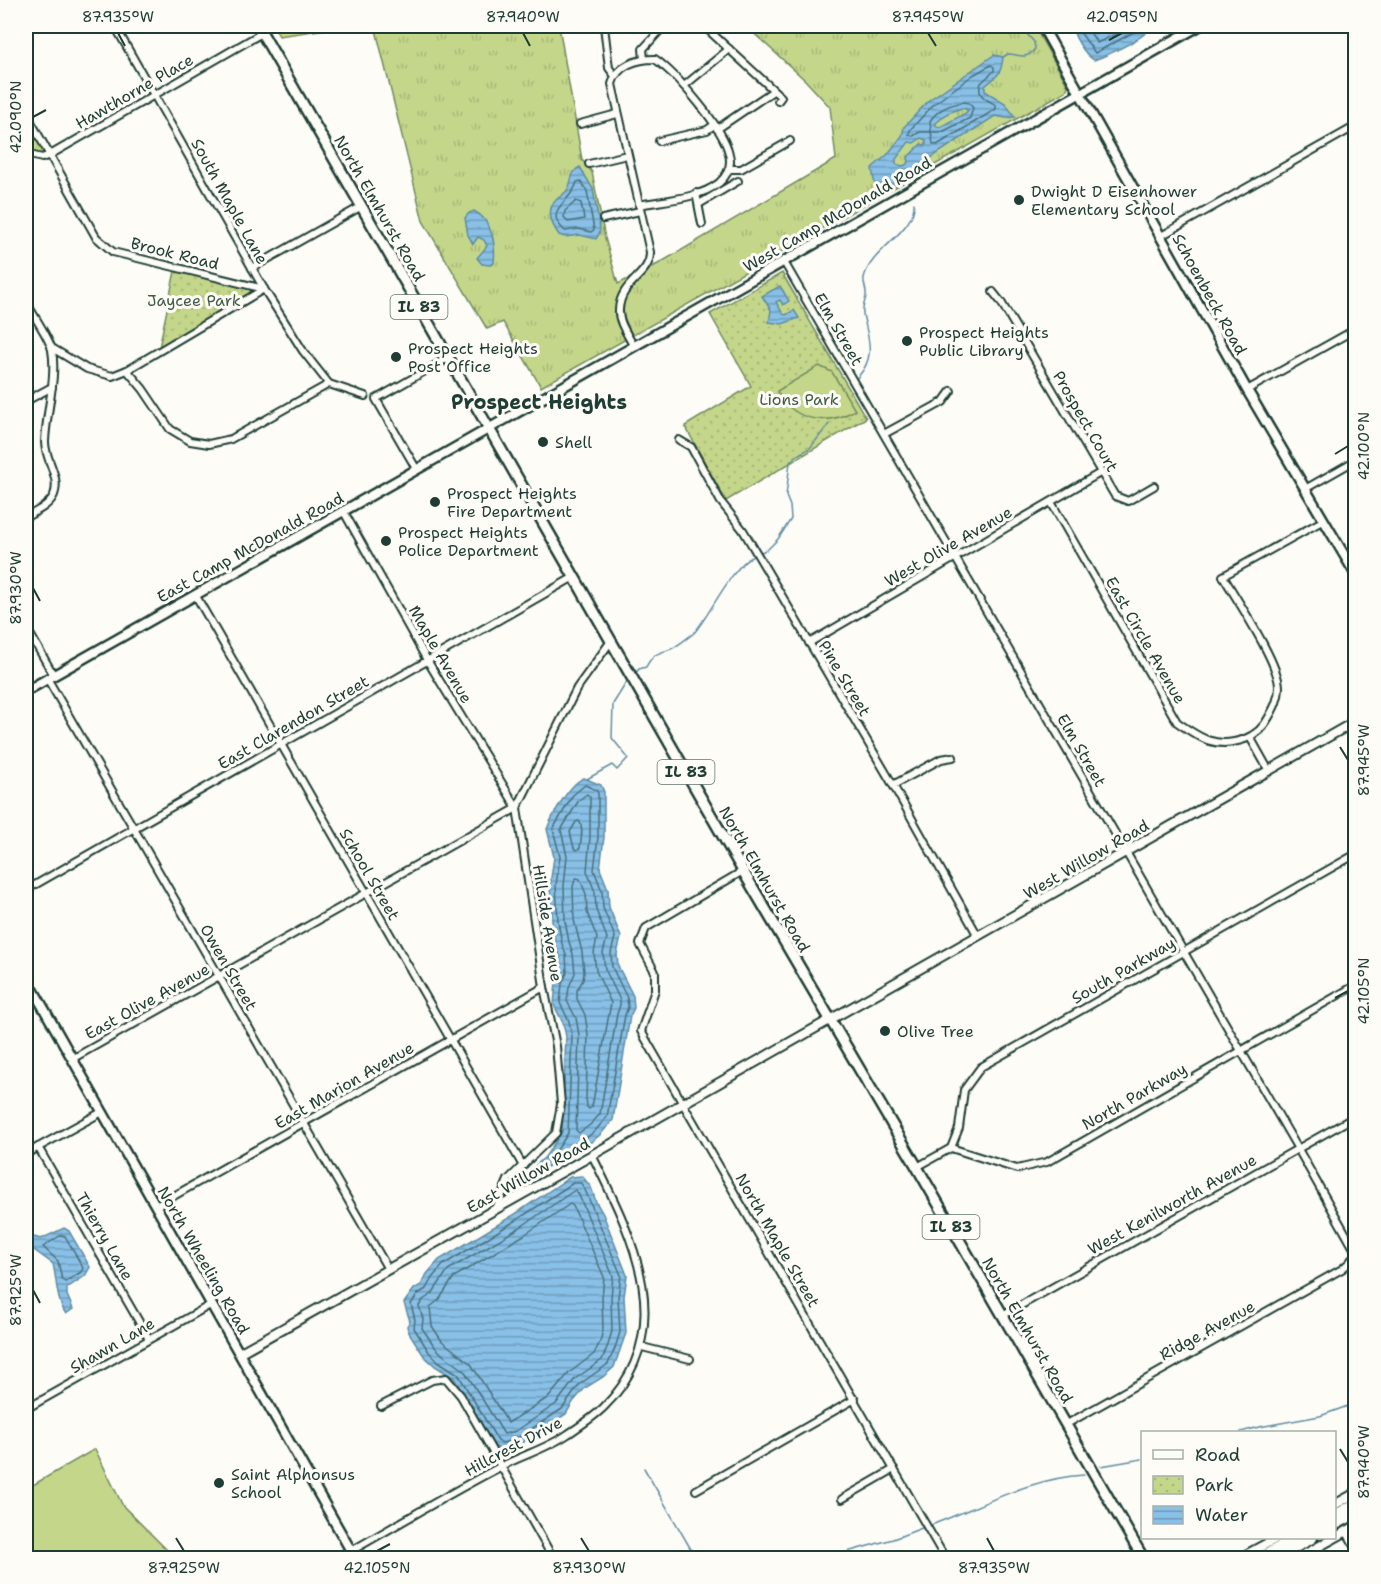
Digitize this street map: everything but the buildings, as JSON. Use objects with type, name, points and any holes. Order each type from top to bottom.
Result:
[{"type":"highway","points":[[1336,1515],[1356,1504]]},
{"type":"highway","points":[[1336,1524],[1356,1513]]},
{"type":"highway","points":[[1260,1558],[1294,1539]]},
{"type":"highway","points":[[1275,1558],[1310,1539]]},
{"type":"main road","name":"Schoenbeck Road","points":[[1042,26],[1247,390],[1356,575]]},
{"type":"main road","name":"West Camp McDonald Road","points":[[490,429],[633,345],[784,262],[1199,26]]},
{"type":"main road","name":"North Elmhurst Road","points":[[260,29],[743,871],[1143,1558]]},
{"type":"main road","name":"East Camp McDonald Road","points":[[26,691],[490,429]]},
{"type":"main road","name":"North Wheeling Road","points":[[26,977],[240,1353],[351,1556]]},
{"type":"street","name":"South Maple Lane","points":[[114,26],[264,289],[303,351],[329,384]]},
{"type":"street","points":[[604,26],[609,68],[615,75]]},
{"type":"street","points":[[644,59],[643,49],[664,26]]},
{"type":"street","points":[[704,26],[781,97],[778,101]]},
{"type":"street","name":"Hawthorne Place","points":[[50,155],[154,95],[260,29]]},
{"type":"street","points":[[684,86],[729,49]]},
{"type":"street","points":[[603,219],[639,208],[696,193],[719,183],[730,169],[729,153],[716,127],[684,86],[655,59],[644,59],[628,64],[615,75],[612,84],[617,114],[627,155],[639,208],[650,259],[646,269],[630,283],[622,295],[619,310],[621,322],[633,345]]},
{"type":"street","points":[[659,141],[716,127],[773,91]]},
{"type":"street","name":"Brook Road","points":[[26,113],[96,237],[113,252],[264,289]]},
{"type":"street","points":[[580,124],[617,114]]},
{"type":"street","points":[[1161,236],[1356,126]]},
{"type":"street","points":[[730,169],[741,169],[789,141]]},
{"type":"street","points":[[26,153],[42,158],[50,155]]},
{"type":"street","points":[[589,164],[627,155]]},
{"type":"street","points":[[699,204],[738,181]]},
{"type":"street","points":[[696,193],[702,224]]},
{"type":"street","points":[[252,268],[362,206]]},
{"type":"street","name":"Elm Street","points":[[784,262],[1356,1252]]},
{"type":"street","points":[[52,348],[87,369],[112,376],[128,370],[264,289]]},
{"type":"street","name":"Prospect Court","points":[[993,292],[1115,496],[1128,501],[1154,486]]},
{"type":"street","points":[[26,302],[52,348],[52,387],[45,444],[57,482],[53,496],[43,507],[26,517]]},
{"type":"street","points":[[1247,390],[1356,329]]},
{"type":"street","points":[[417,470],[376,399],[448,358]]},
{"type":"street","points":[[128,370],[170,429],[190,441],[209,444],[231,439],[329,384],[365,396]]},
{"type":"street","points":[[26,401],[52,387]]},
{"type":"street","points":[[884,434],[943,402],[951,391]]},
{"type":"street","name":"Pine Street","points":[[680,440],[691,447],[722,502],[743,530],[978,936]]},
{"type":"street","points":[[1305,489],[1356,460]]},
{"type":"street","name":"West Olive Avenue","points":[[809,643],[1100,472]]},
{"type":"street","name":"East Circle Avenue","points":[[1051,502],[1178,722],[1196,736],[1212,742],[1231,744],[1250,737]]},
{"type":"street","name":"Maple Avenue","points":[[344,512],[428,660],[517,808]]},
{"type":"street","points":[[1268,769],[1250,737],[1264,725],[1277,703],[1280,686],[1274,664],[1223,576],[1324,520]]},
{"type":"street","name":"East Clarendon Street","points":[[26,890],[574,577]]},
{"type":"street","name":"School Street","points":[[196,596],[523,1166]]},
{"type":"street","name":"Owen Street","points":[[26,627],[50,676],[134,828],[388,1269]]},
{"type":"street","points":[[517,808],[577,688],[611,641]]},
{"type":"street","name":"West Willow Road","points":[[829,1019],[1356,721]]},
{"type":"street","points":[[892,785],[941,759],[953,757]]},
{"type":"street","name":"East Olive Avenue","points":[[72,1059],[517,808]]},
{"type":"street","name":"Hillside Avenue","points":[[495,1209],[508,1180],[556,1133],[561,1104],[556,1046],[544,987],[517,808]]},
{"type":"street","name":"South Parkway","points":[[951,1148],[959,1128],[964,1090],[981,1067],[1356,854]]},
{"type":"street","name":"North Maple Street","points":[[743,871],[646,928],[640,944],[655,972],[655,990],[640,1031],[945,1558]]},
{"type":"street","name":"North Parkway","points":[[951,1148],[1017,1169],[1047,1162],[1356,985]]},
{"type":"street","name":"East Marion Avenue","points":[[156,1206],[544,987]]},
{"type":"street","name":"East Willow Road","points":[[240,1353],[829,1019]]},
{"type":"street","points":[[26,1155],[102,1112]]},
{"type":"street","name":"West Kenilworth Avenue","points":[[1002,1316],[1356,1116]]},
{"type":"street","name":"Thierry Lane","points":[[38,1148],[149,1339]]},
{"type":"street","points":[[917,1167],[951,1148]]},
{"type":"street","name":"Hillcrest Drive","points":[[333,1558],[351,1556],[501,1467],[566,1436],[604,1407],[624,1381],[642,1347],[646,1304],[638,1262],[619,1209],[592,1155]]},
{"type":"street","name":"Ridge Avenue","points":[[1065,1425],[1342,1269],[1356,1252]]},
{"type":"street","name":"Shawn Lane","points":[[26,1409],[212,1305]]},
{"type":"street","points":[[642,1347],[690,1359]]},
{"type":"street","points":[[381,1406],[432,1380],[446,1378],[460,1396],[553,1558]]},
{"type":"street","points":[[696,1490],[855,1399]]},
{"type":"street","points":[[842,1499],[894,1468]]},
{"type":"street","points":[[1336,1504],[1356,1493]]},
{"type":"street","points":[[1336,1537],[1356,1526]]},
{"type":"street","points":[[1346,1532],[1356,1548]]},
{"type":"street","points":[[1240,1558],[1275,1539]]},
{"type":"street","points":[[1298,1558],[1333,1539]]},
{"type":"street","points":[[260,1558],[274,1556],[283,1558]]},
{"type":"green space","points":[[274,26],[348,26],[279,36]]},
{"type":"green space","points":[[375,26],[559,26],[582,160],[592,172],[605,238],[618,284],[658,264],[836,159],[830,107],[805,80],[746,26],[1034,26],[1068,86],[1066,91],[541,387],[503,322],[487,329],[423,221]]},
{"type":"green space","points":[[26,117],[44,149],[42,154],[26,150]]},
{"type":"green space","name":"Jaycee Park","points":[[175,271],[250,289],[251,294],[159,348]]},
{"type":"green space","name":"Lions Park","points":[[782,273],[866,418],[726,501],[685,426],[751,386],[710,314]]},
{"type":"green space","points":[[819,366],[832,372],[855,410],[833,418],[811,418],[801,415],[784,401],[777,391]]},
{"type":"green space","points":[[95,1449],[123,1506],[175,1558],[26,1558],[26,1489]]},
{"type":"water","points":[[1073,26],[1152,26],[1135,41],[1094,60],[1080,44]]},
{"type":"water","points":[[994,55],[1003,57],[1001,68],[996,77],[985,86],[985,91],[1005,103],[1015,117],[995,116],[906,174],[902,183],[886,184],[876,192],[872,168],[887,155],[902,136],[904,127],[929,100]],"holes":[[[962,108],[968,110],[966,113],[940,127],[936,126],[936,123],[948,113]],[[921,138],[926,140],[926,145],[921,144],[908,157],[909,162],[906,165],[896,164],[896,159],[909,142],[914,143]]]},
{"type":"water","points":[[580,167],[593,189],[600,228],[596,239],[580,235],[565,237],[559,235],[551,218],[553,204],[569,187],[573,173]]},
{"type":"water","points":[[474,211],[485,220],[492,233],[494,263],[490,265],[482,264],[477,258],[487,246],[484,240],[478,237],[473,244],[468,235],[465,218]]},
{"type":"water","points":[[780,286],[789,301],[783,305],[780,300],[776,302],[783,314],[786,315],[794,310],[799,318],[782,324],[769,322],[771,310],[762,296]]},
{"type":"water","points":[[584,778],[601,785],[604,792],[604,837],[600,869],[608,889],[609,907],[621,937],[617,954],[618,966],[633,996],[634,1008],[630,1016],[613,1120],[600,1135],[574,1155],[514,1185],[545,1157],[562,1132],[566,1036],[563,1023],[554,1005],[556,982],[561,973],[552,921],[550,885],[554,857],[547,829],[568,792]]},
{"type":"water","points":[[582,1176],[591,1187],[627,1275],[624,1297],[626,1333],[614,1367],[585,1388],[566,1414],[522,1443],[504,1450],[495,1447],[454,1378],[424,1356],[408,1331],[407,1326],[410,1321],[404,1303],[414,1289],[421,1285],[439,1260],[512,1216],[570,1177]]},
{"type":"water","points":[[64,1228],[69,1231],[90,1267],[85,1276],[67,1288],[67,1295],[73,1309],[66,1314],[59,1296],[53,1264],[26,1244],[26,1232],[30,1236],[41,1239]]},
{"type":"waterway","points":[[1003,57],[1008,54],[1025,56],[1035,49],[1034,42],[1020,26]]},
{"type":"waterway","points":[[857,378],[869,355],[869,339],[863,311],[866,294],[864,278],[875,258],[908,223],[913,213],[914,203]]},
{"type":"waterway","points":[[761,552],[768,549],[778,539],[791,519],[786,496],[790,462],[810,448],[829,424]]},
{"type":"waterway","points":[[635,674],[639,669],[646,667],[654,656],[673,648],[694,633],[729,580],[745,561],[753,556]]},
{"type":"waterway","points":[[587,779],[612,765],[617,770],[628,758],[612,738],[613,704],[628,680]]},
{"type":"waterway","points":[[1245,1431],[1320,1416],[1356,1403]]},
{"type":"waterway","points":[[1101,1466],[1141,1459]]},
{"type":"waterway","points":[[644,1468],[696,1558]]},
{"type":"waterway","points":[[931,1525],[1025,1487],[1044,1481],[1084,1475]]},
{"type":"waterway","points":[[826,1558],[893,1539],[922,1528]]},
{"type":"place","name":"Dwight D Eisenhower Elementary School","points":[[1019,200]]},
{"type":"place","name":"Prospect Heights Public Library","points":[[907,341]]},
{"type":"place","name":"Prospect Heights Post Office","points":[[396,357]]},
{"type":"place","name":"Shell","points":[[543,442]]},
{"type":"place","name":"Prospect Heights Fire Department","points":[[435,502]]},
{"type":"place","name":"Prospect Heights Police Department","points":[[386,541]]},
{"type":"place","name":"Olive Tree","points":[[885,1031]]},
{"type":"place","name":"Saint Alphonsus School","points":[[219,1483]]},
{"type":"district","name":"Prospect Heights","points":[[539,402]]}]
